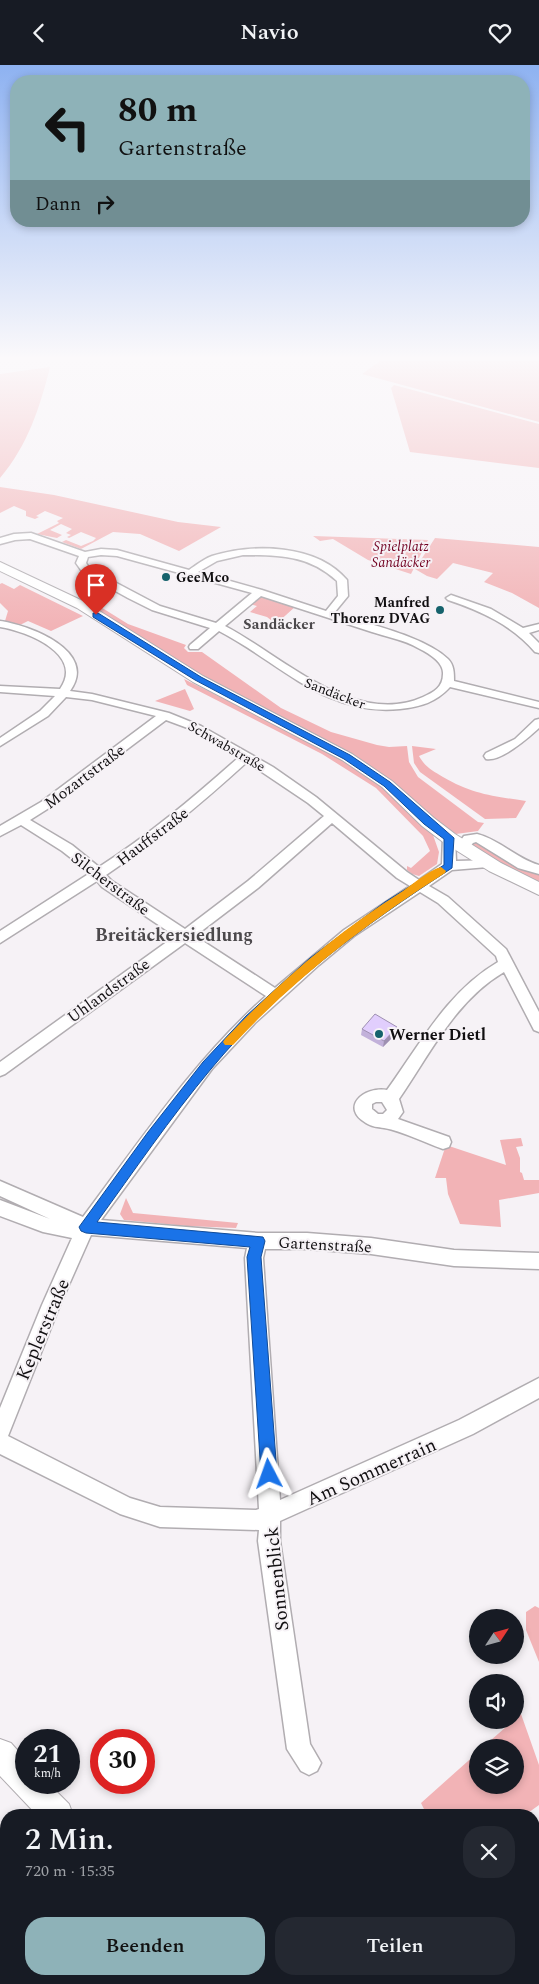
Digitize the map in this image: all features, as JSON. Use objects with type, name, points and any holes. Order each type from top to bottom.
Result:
[{"type":"street","points":[[0,541],[20,536],[36,537],[84,555],[101,552],[117,553],[259,592],[429,649],[447,665],[449,671],[448,683],[539,705]]},
{"type":"street","points":[[190,573],[212,559],[242,552],[272,551],[306,557],[331,569],[342,583],[343,593],[341,599],[328,614]]},
{"type":"street","name":"Sandäcker","points":[[84,555],[81,563],[86,571],[130,596],[156,608],[218,627],[240,638],[303,681],[357,704],[380,708],[411,706],[437,695],[448,683]]},
{"type":"street","points":[[0,566],[81,605],[125,635],[198,679],[347,757],[387,784],[428,822],[462,847],[488,863],[539,889]]},
{"type":"street","points":[[194,647],[259,592]]},
{"type":"street","points":[[451,599],[494,615],[522,632],[539,650]]},
{"type":"street","points":[[0,624],[22,629],[50,642],[60,649],[70,663],[72,673],[69,685],[63,693],[35,720],[0,743]]},
{"type":"street","points":[[522,632],[539,627]]},
{"type":"street","name":"Schwabstraße","points":[[0,689],[63,693],[116,702],[165,715],[197,728],[246,757],[292,786],[418,885],[443,900],[501,953],[539,1026]]},
{"type":"street","name":"Mozartstraße","points":[[0,832],[49,802],[165,715]]},
{"type":"street","points":[[490,756],[512,746],[539,723]]},
{"type":"street","name":"Hauffstraße","points":[[0,938],[138,849],[185,811],[246,757]]},
{"type":"street","name":"Uhlandstraße","points":[[0,1070],[278,865],[332,816]]},
{"type":"street","name":"Silcherstraße","points":[[20,820],[61,845],[100,875],[107,884],[276,996]]},
{"type":"street","points":[[449,838],[449,866],[488,863]]},
{"type":"street","points":[[462,847],[472,838],[482,839],[523,865],[539,870]]},
{"type":"street","name":"Keplerstraße","points":[[0,1432],[51,1305],[86,1227],[207,1065],[250,1019],[314,961],[349,933],[449,866]]},
{"type":"street","points":[[390,1099],[428,1041],[460,1002],[492,971],[507,963]]},
{"type":"street","points":[[384,1121],[392,1116],[395,1111],[395,1107],[390,1099],[386,1096],[375,1095],[367,1098],[363,1106],[365,1114],[369,1117],[443,1143]]},
{"type":"street","name":"Gartenstraße","points":[[0,1188],[86,1227],[258,1241],[307,1241],[371,1246],[454,1258],[539,1261]]},
{"type":"street","points":[[0,1208],[65,1231],[77,1231],[86,1227]]},
{"type":"street","name":"Sonnenblick","points":[[258,1241],[254,1257],[270,1494],[269,1541],[299,1749],[308,1763]]},
{"type":"street","name":"Am Sommerrain","points":[[0,1443],[127,1507],[160,1517],[256,1521],[466,1427],[539,1388]]},
{"type":"street","points":[[0,1754],[15,1770]]},
{"type":"street","points":[[38,1794],[52,1809]]},
{"type":"green space","points":[[0,451],[19,451],[10,465],[0,478]]},
{"type":"green space","points":[[410,451],[539,451],[539,468]]},
{"type":"green space","points":[[0,487],[54,495],[178,522],[221,527],[179,551],[140,534],[113,532],[81,549],[62,542],[66,540],[81,546],[96,538],[81,532],[69,538],[67,537],[71,535],[66,533],[72,529],[61,524],[50,530],[62,535],[57,538],[37,534],[59,523],[57,521],[63,518],[45,511],[36,516],[39,517],[35,519],[26,516],[26,511],[14,506],[0,513]]},
{"type":"green space","name":"Spielplatz Sandäcker","points":[[313,536],[428,540],[411,574],[368,560],[333,539],[320,541]]},
{"type":"green space","points":[[435,538],[539,547],[539,608],[512,593],[484,582],[493,573],[453,563],[437,579],[415,569]]},
{"type":"green space","points":[[2,583],[14,589],[20,585],[83,616],[51,631],[28,621],[20,625],[5,621],[8,611],[0,603],[0,584]]},
{"type":"green space","points":[[263,596],[296,606],[276,624],[267,617],[250,612],[257,606],[250,604]]},
{"type":"green space","points":[[91,601],[128,624],[186,645],[184,648],[188,652],[202,652],[281,708],[331,732],[377,745],[389,747],[407,746],[409,762],[418,777],[478,822],[484,823],[478,831],[456,834],[434,820],[389,779],[190,671],[86,603]]},
{"type":"green space","points":[[184,679],[351,764],[382,785],[433,835],[439,852],[437,864],[419,876],[407,870],[407,866],[411,868],[430,851],[423,836],[376,788],[322,754],[187,685]]},
{"type":"green space","points":[[185,689],[194,709],[190,711],[155,701]]},
{"type":"green space","points":[[412,746],[436,749],[419,756],[429,768],[453,783],[483,794],[526,801],[516,818],[485,819],[420,772],[414,763]]},
{"type":"green space","points":[[476,842],[539,874],[539,882],[472,845]]},
{"type":"green space","points":[[521,1138],[523,1146],[516,1147],[520,1158],[520,1172],[524,1180],[539,1180],[539,1193],[499,1200],[501,1227],[460,1224],[448,1194],[446,1178],[435,1178],[446,1145],[506,1165],[500,1140]]},
{"type":"green space","points":[[126,1198],[133,1213],[238,1223],[236,1228],[124,1220],[120,1214]]},
{"type":"green space","points":[[535,1606],[539,1608],[539,1662],[526,1630],[526,1612]]},
{"type":"green space","points":[[524,1722],[539,1765],[539,1805],[533,1809],[424,1809],[421,1803],[469,1760],[469,1794],[524,1794],[524,1739],[492,1739],[504,1729],[524,1729]]},
{"type":"building","points":[[375,1014],[397,1027],[384,1041],[362,1029]]},
{"type":"slow traffic","points":[[229,1042],[250,1019],[314,961],[388,905],[441,871]]},
{"type":"place","name":"GeeMco","points":[[166,577]]},
{"type":"place","name":"Manfred Thorenz DVAG","points":[[440,610]]},
{"type":"place","name":"Werner Dietl","points":[[379,1034]]},
{"type":"district","name":"Sandäcker","points":[[279,624]]},
{"type":"district","name":"Breitäckersiedlung","points":[[174,935]]},
{"type":"route","points":[[96,615],[125,635],[198,679],[347,757],[387,784],[428,822],[449,838],[449,866],[388,905],[314,961],[250,1019],[207,1065],[86,1227],[258,1241],[254,1257],[269,1474]]}]
